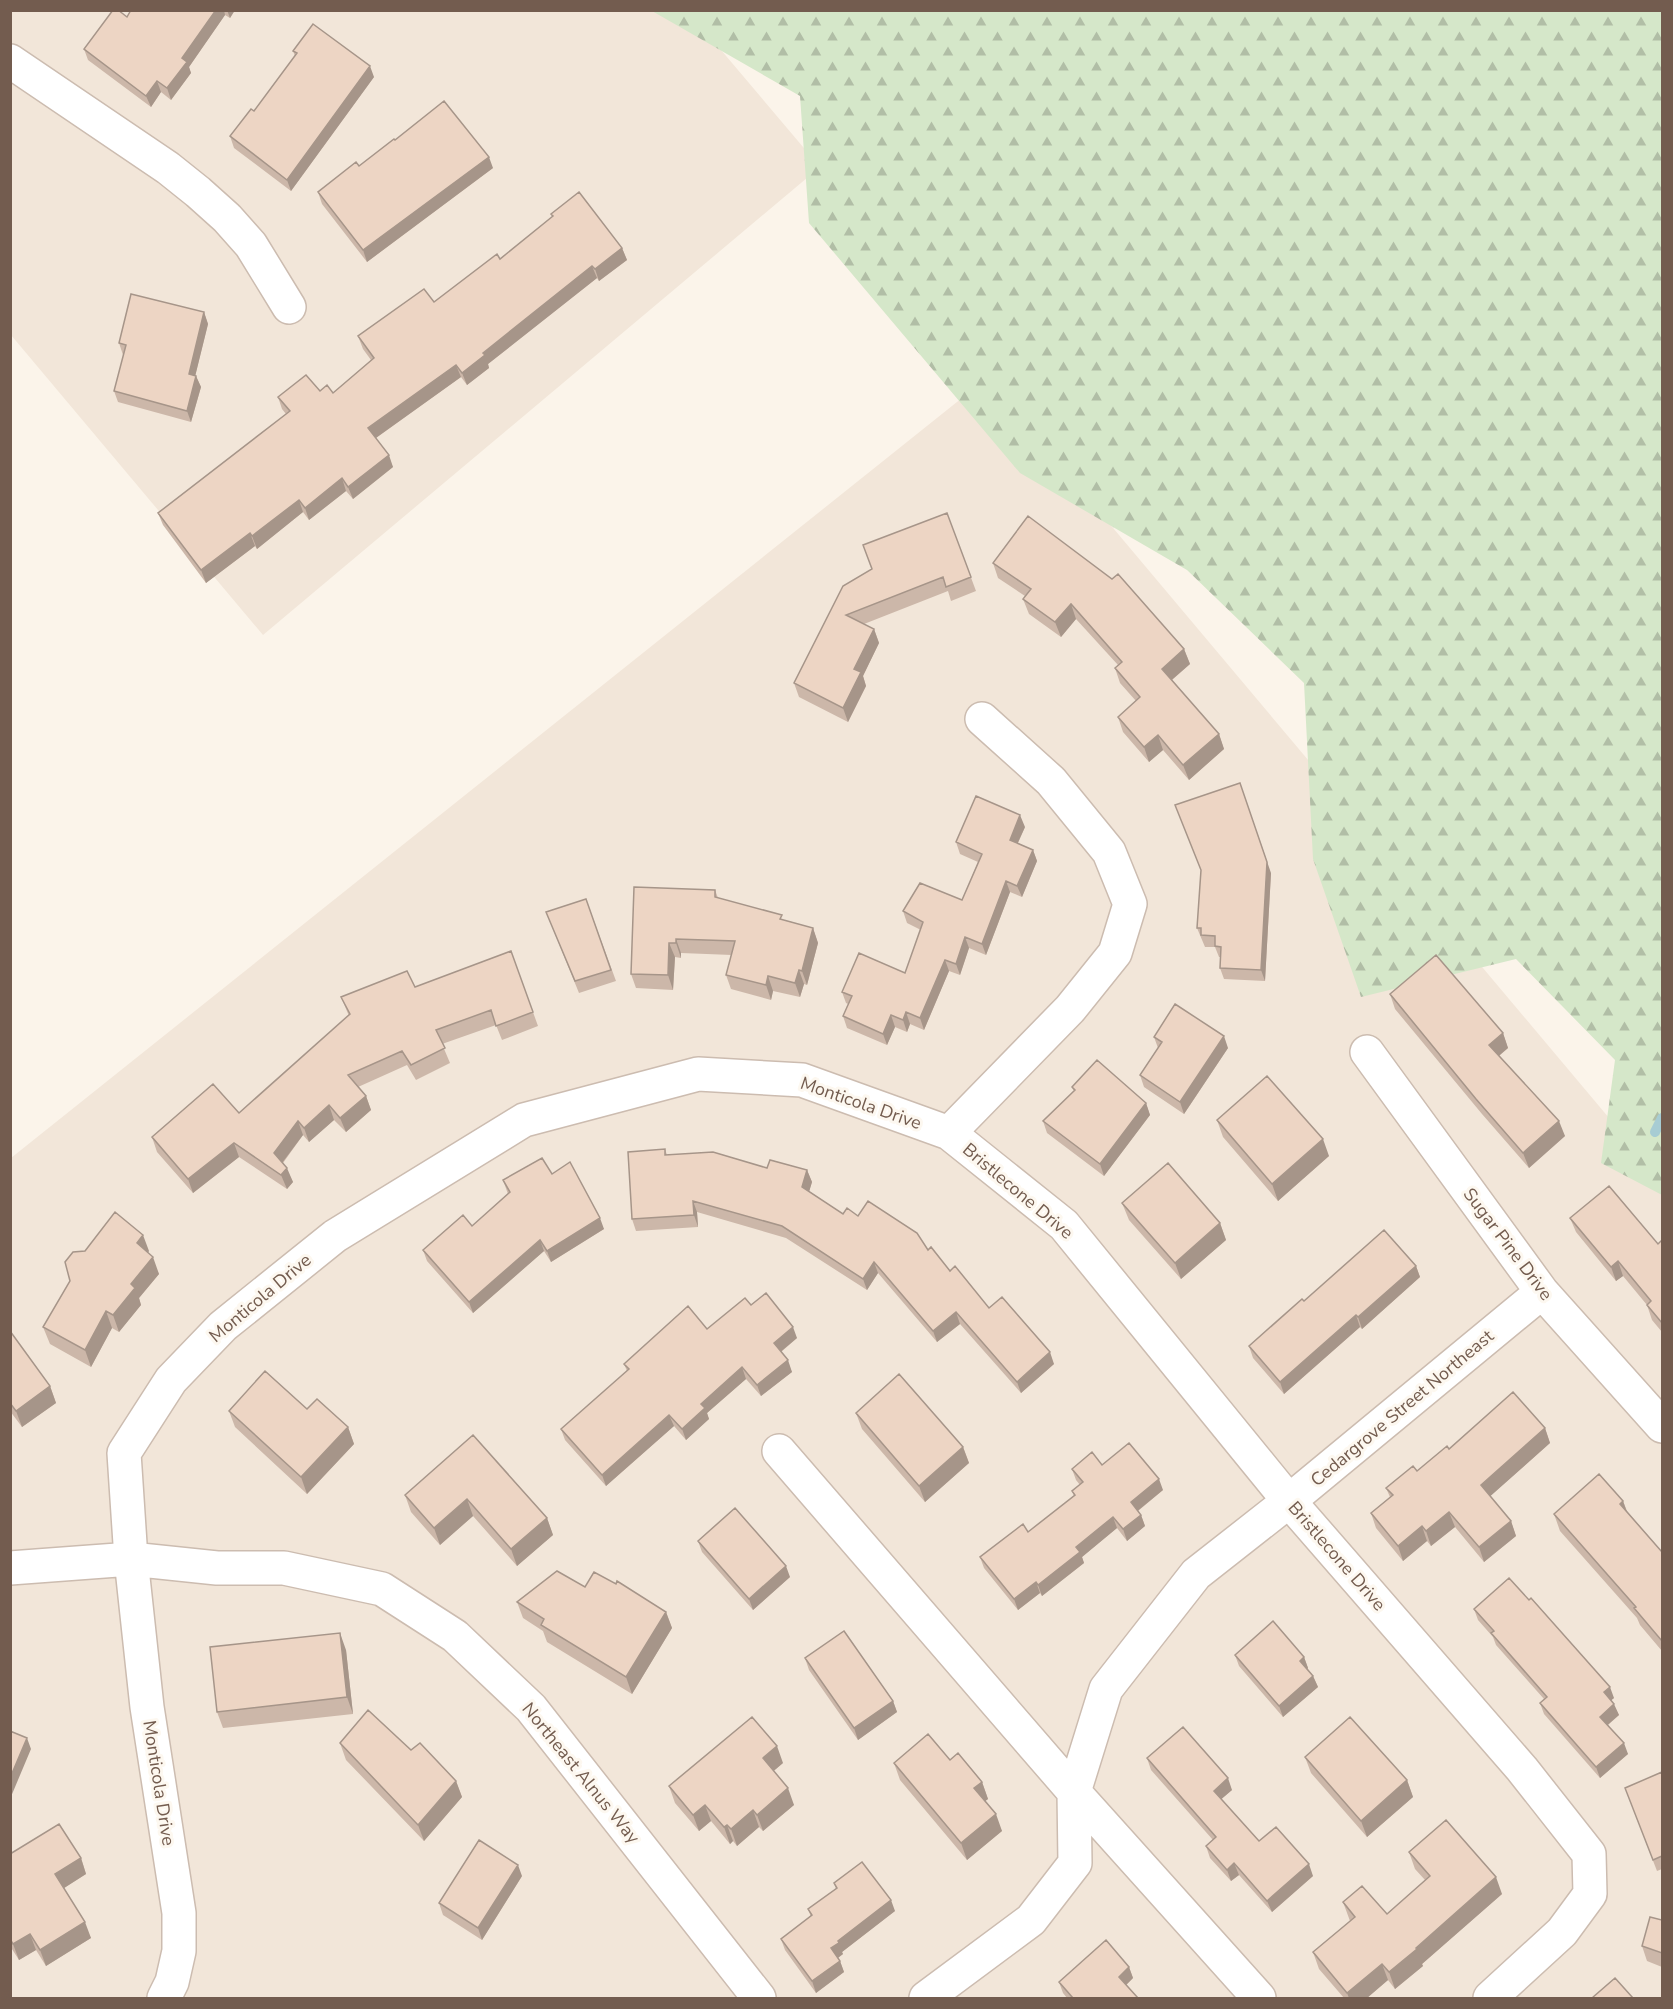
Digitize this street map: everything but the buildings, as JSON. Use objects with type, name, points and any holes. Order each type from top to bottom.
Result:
[{"type":"street","points":[[10,61],[168,168],[198,192],[227,218],[251,245],[289,307]]},
{"type":"street","points":[[949,1133],[1070,1009],[1115,953],[1130,904],[1109,852],[1051,781],[982,719]]},
{"type":"street","name":"Sugar Pine Drive","points":[[1367,1052],[1542,1292],[1662,1426]]},
{"type":"street","name":"Monticola Drive","points":[[164,1998],[172,1982],[179,1951],[178,1913],[147,1707],[131,1559],[124,1453],[171,1380],[223,1326],[335,1236],[524,1120],[698,1074],[802,1080],[949,1133]]},
{"type":"street","name":"Bristlecone Drive","points":[[949,1133],[1064,1225],[1289,1501],[1522,1769],[1589,1854],[1590,1894],[1562,1932],[1490,1998]]},
{"type":"street","name":"Cedargrove Street Northeast","points":[[926,1998],[1031,1920],[1075,1863],[1074,1791],[1106,1689],[1196,1574],[1289,1501],[1542,1292]]},
{"type":"street","points":[[779,1451],[1074,1791],[1259,1998]]},
{"type":"street","name":"Northeast Alnus Way","points":[[10,1568],[131,1559],[217,1569],[284,1568],[382,1588],[455,1636],[531,1708],[759,1998]]},
{"type":"shaded area","points":[[10,11],[688,11],[820,167],[263,635],[11,335]]},
{"type":"shaded area","points":[[987,378],[1662,1181],[1662,1998],[11,1998],[11,1158]]},
{"type":"green space","points":[[652,11],[1662,11],[1662,1195],[1601,1163],[1615,1060],[1516,959],[1361,997],[1313,859],[1304,683],[1187,570],[1020,473],[809,223],[800,96]]},
{"type":"waterway","points":[[1655,1132],[1662,1118]]}]
